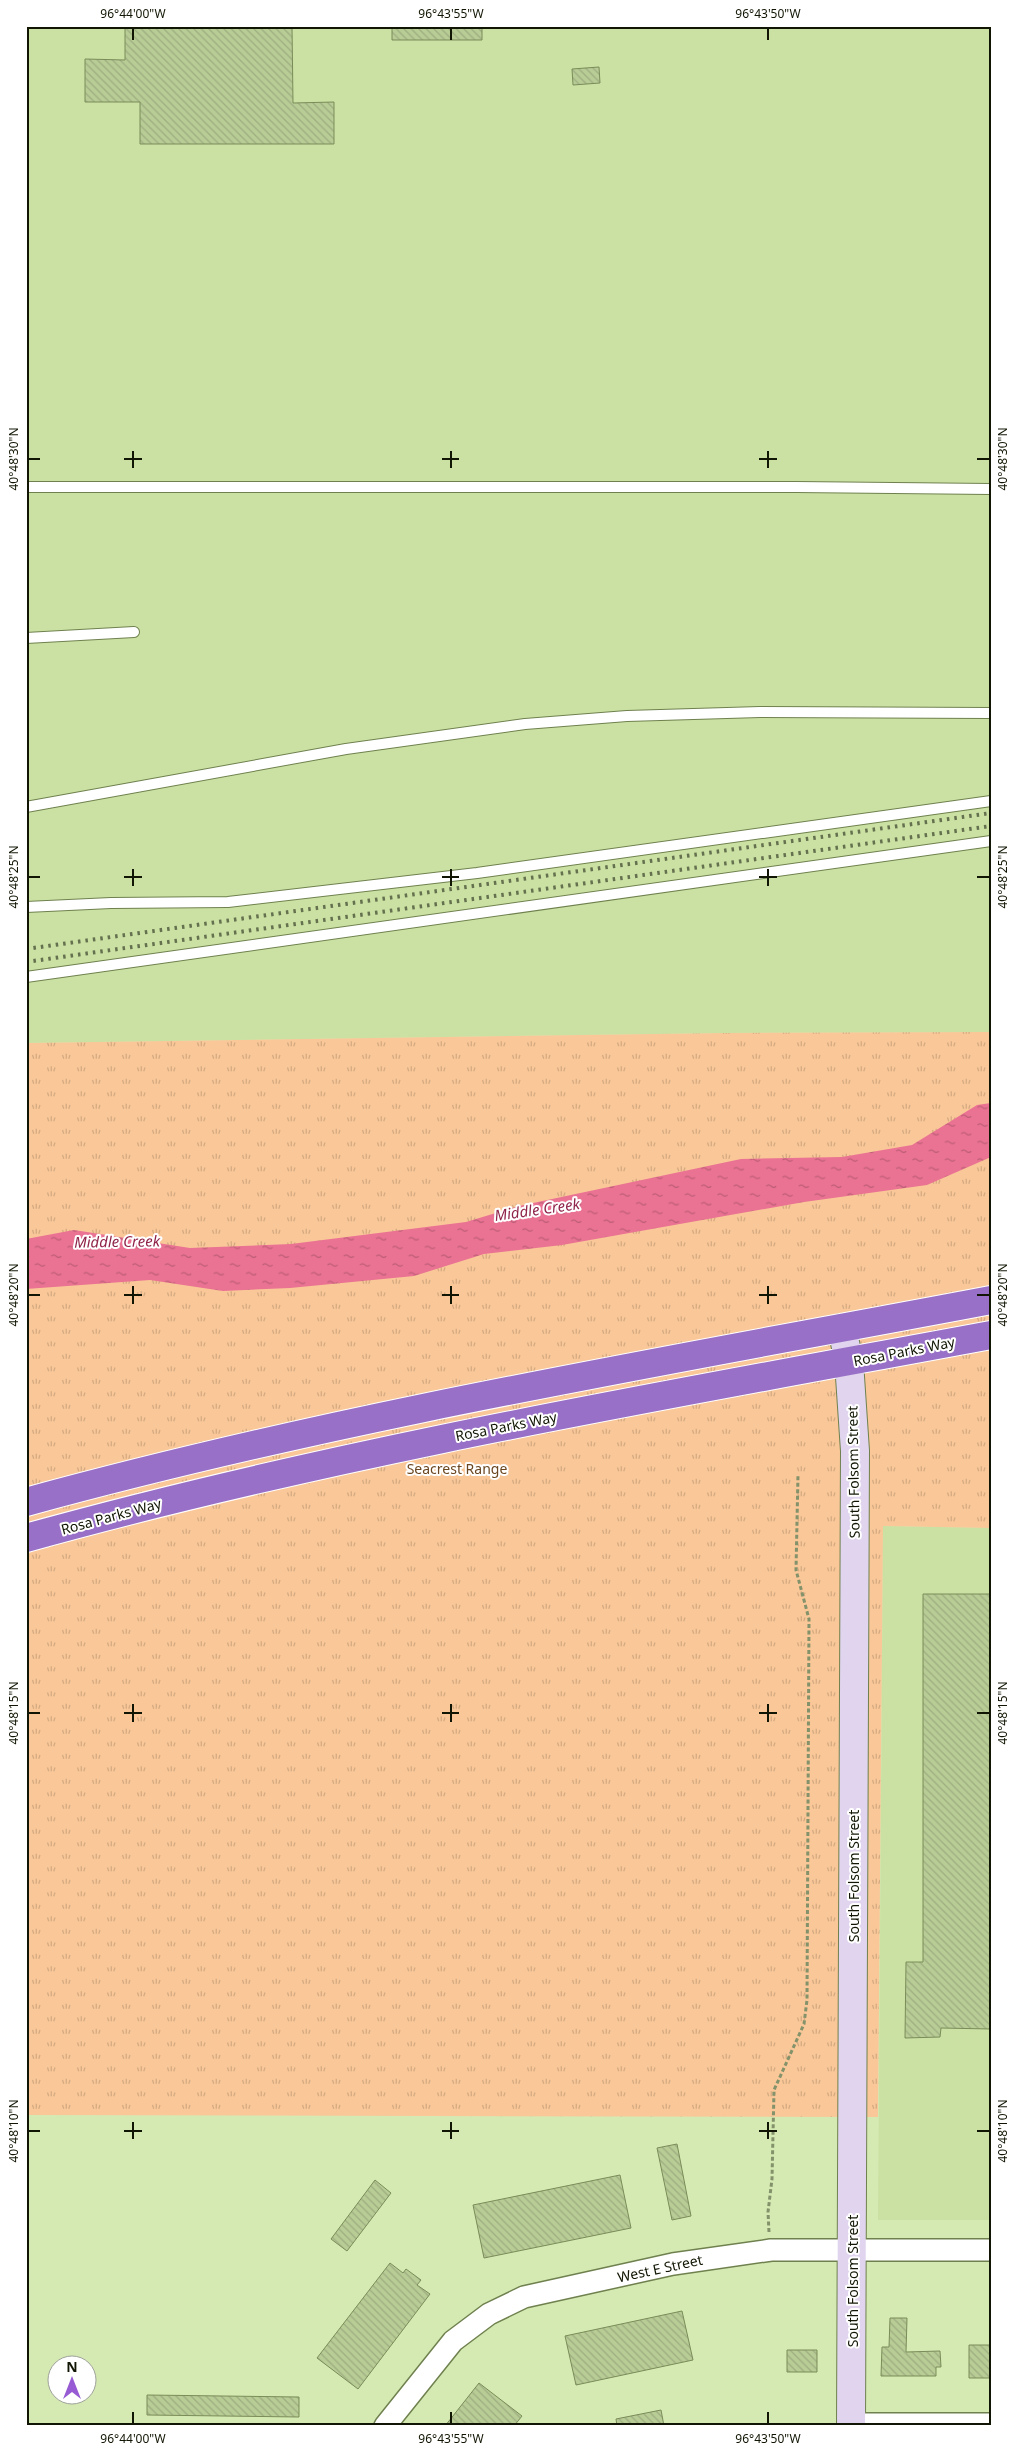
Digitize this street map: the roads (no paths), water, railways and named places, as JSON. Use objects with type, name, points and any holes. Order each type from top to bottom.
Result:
[{"type":"highway","points":[[26,1502],[240,1448],[409,1410],[991,1300]]},
{"type":"highway","name":"Rosa Parks Way","points":[[26,1538],[247,1481],[423,1441],[991,1335]]},
{"type":"street","name":"South Folsom Street","points":[[842,1328],[849,1362],[855,1451],[851,2425]]},
{"type":"street","name":"West E Street","points":[[385,2426],[453,2341],[489,2314],[524,2297],[673,2264],[770,2250],[991,2250]]},
{"type":"street","points":[[851,2425],[991,2424]]},
{"type":"lane","points":[[26,487],[796,487],[991,490]]},
{"type":"lane","points":[[26,638],[134,632]]},
{"type":"lane","points":[[26,807],[346,749],[525,724],[626,716],[760,712],[991,712]]},
{"type":"lane","points":[[26,907],[111,903],[228,902],[477,873],[991,802]]},
{"type":"lane","points":[[26,977],[991,841]]},
{"type":"water","name":"Middle Creek","points":[[991,1103],[991,1157],[927,1185],[804,1202],[562,1245],[484,1254],[414,1276],[290,1288],[223,1291],[150,1280],[26,1289],[26,1239],[74,1230],[190,1248],[291,1244],[466,1222],[519,1206],[741,1159],[842,1157],[912,1145],[977,1105]]},
{"type":"railway","points":[[26,949],[991,813]]},
{"type":"railway","points":[[26,962],[991,826]]},
{"type":"park label","name":"Seacrest Range","points":[[457,1468]]}]
